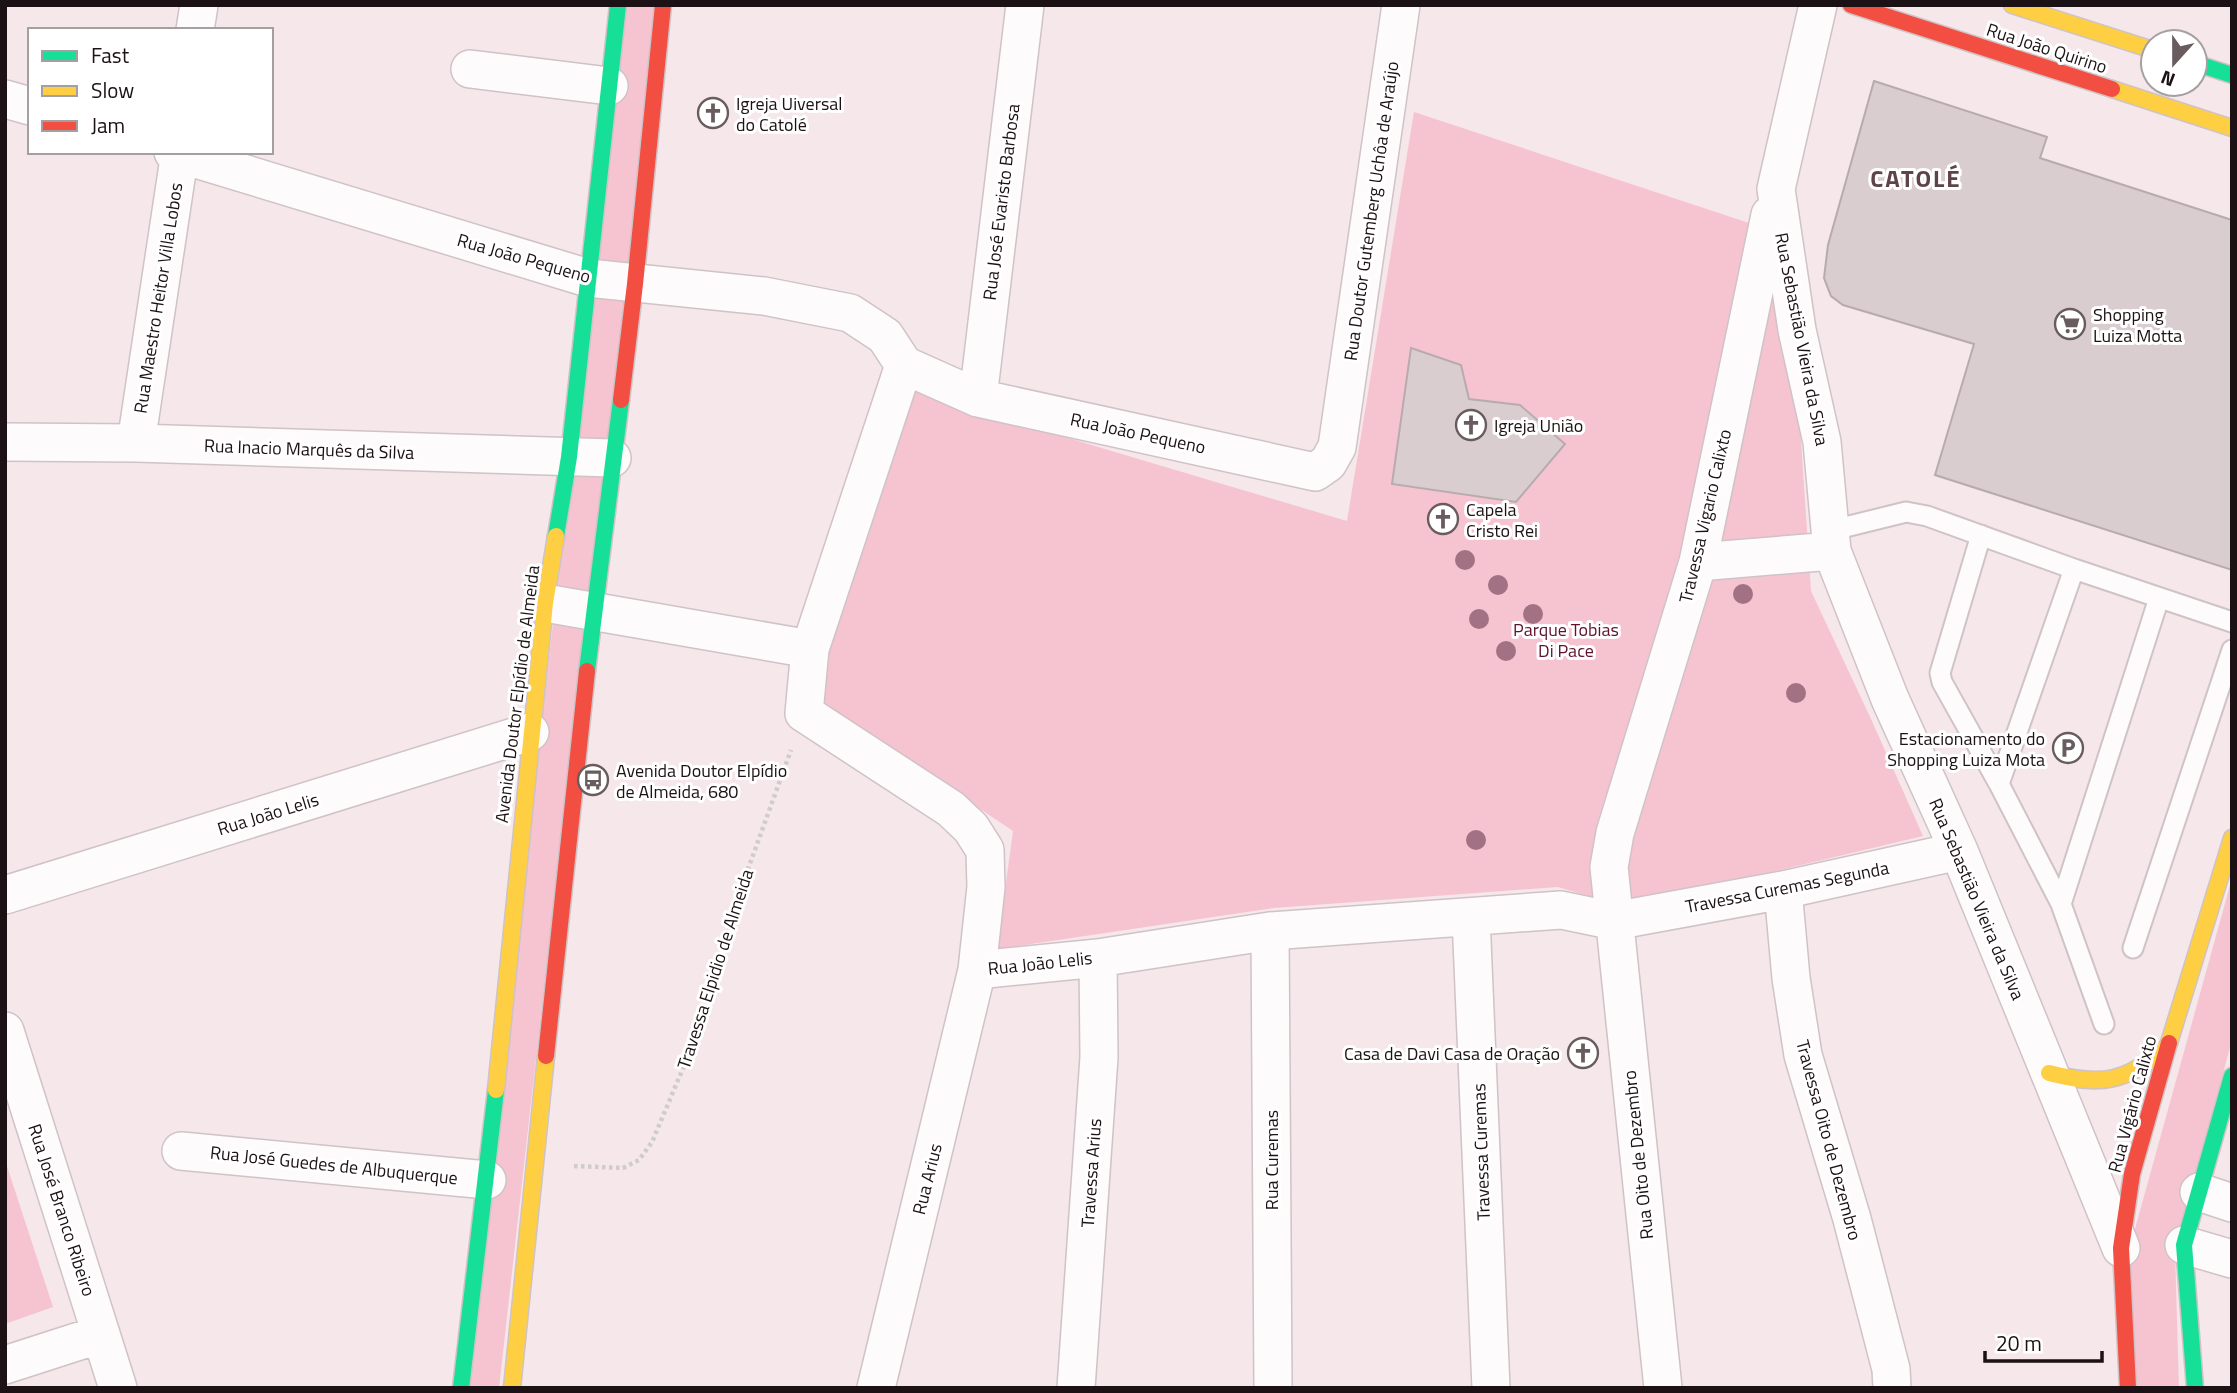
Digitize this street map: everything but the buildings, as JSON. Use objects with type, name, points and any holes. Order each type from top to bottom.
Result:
[{"type":"main road","name":"Avenida Doutor Elpídio de Almeida","points":[[461,1388],[487,1180],[530,732],[545,603],[569,457],[618,5]]},
{"type":"main road","points":[[512,1388],[593,613],[635,284],[663,5]]},
{"type":"main road","name":"Rua João Quirino","points":[[1851,5],[2232,128]]},
{"type":"main road","name":"Rua João Quirino","points":[[2012,5],[2139,46]]},
{"type":"main road","points":[[2209,68],[2232,75]]},
{"type":"main road","name":"Rua Vigário Calixto","points":[[2129,1388],[2121,1248],[2132,1174],[2232,838]]},
{"type":"main road","points":[[2049,1073],[2073,1079],[2102,1079],[2130,1074],[2168,1046]]},
{"type":"main road","points":[[2195,1388],[2184,1245],[2215,1197],[2232,1076]]},
{"type":"street","points":[[195,28],[198,5]]},
{"type":"street","name":"Rua José Evaristo Barbosa","points":[[978,398],[1025,5]]},
{"type":"street","name":"Rua Doutor Gutemberg Uchôa de Araújo","points":[[1341,417],[1401,5]]},
{"type":"street","name":"Rua Sebastião Vieira da Silva","points":[[1818,5],[1776,189],[1797,330],[1822,442],[1831,541],[1890,699],[1959,851],[2121,1248]]},
{"type":"street","points":[[470,69],[609,86]]},
{"type":"street","points":[[5,99],[28,105]]},
{"type":"street","name":"Rua Maestro Heitor Villa Lobos","points":[[136,443],[178,154]]},
{"type":"street","name":"Rua João Pequeno","points":[[181,154],[588,278],[764,296],[850,313],[885,336],[904,365],[978,398],[1315,472],[1328,463],[1337,447],[1341,417]]},
{"type":"street","name":"Travessa Vigario Calixto","points":[[1614,921],[1609,867],[1615,833],[1698,562],[1776,189]]},
{"type":"street","points":[[804,713],[810,649],[904,365]]},
{"type":"street","name":"Rua Inacio Marquês da Silva","points":[[5,442],[136,443],[612,458]]},
{"type":"street","points":[[1698,562],[1831,541]]},
{"type":"street","points":[[545,603],[810,649]]},
{"type":"street","name":"Rua João Lelis","points":[[804,713],[951,808],[971,828],[985,850],[986,887],[977,970],[1098,958],[1270,931],[1562,910],[1614,921]]},
{"type":"street","name":"Rua João Lelis","points":[[5,895],[530,732]]},
{"type":"street","name":"Travessa Curemas Segunda","points":[[1614,921],[1783,890],[1959,851]]},
{"type":"street","name":"Travessa Oito de Dezembro","points":[[1783,890],[1791,978],[1803,1055],[1855,1232],[1891,1369],[1892,1388]]},
{"type":"street","name":"Travessa Curemas","points":[[1471,917],[1491,1388]]},
{"type":"street","name":"Rua Oito de Dezembro","points":[[1614,921],[1663,1388]]},
{"type":"street","name":"Rua Curemas","points":[[1270,931],[1273,1388]]},
{"type":"street","name":"Travessa Arius","points":[[1076,1388],[1099,1057],[1098,958]]},
{"type":"street","name":"Rua Arius","points":[[876,1388],[977,970]]},
{"type":"street","name":"Rua José Branco Ribeiro","points":[[5,1031],[118,1388]]},
{"type":"street","name":"Rua José Guedes de Albuquerque","points":[[180,1151],[487,1180]]},
{"type":"street","points":[[2184,1245],[2232,1259]]},
{"type":"street","points":[[5,1365],[101,1334]]},
{"type":"lane","points":[[1831,541],[1906,512],[1927,516],[2232,622]]},
{"type":"lane","points":[[1981,535],[1940,673],[1942,682],[2061,904],[2104,1024]]},
{"type":"lane","points":[[1999,784],[2074,569]]},
{"type":"lane","points":[[2061,904],[2160,598]]},
{"type":"lane","points":[[2133,948],[2232,650]]},
{"type":"path","name":"Travessa Elpidio de Almeida","points":[[534,1165],[623,1168],[639,1160],[652,1142],[700,1028],[743,883],[804,713]]},
{"type":"green space","points":[[624,5],[658,5],[629,277],[593,274]]},
{"type":"green space","name":"Parque Tobias Di Pace","points":[[1414,112],[1761,227],[1780,345],[1800,425],[1811,591],[1923,836],[1625,907],[1558,887],[1274,908],[997,949],[1013,831],[822,703],[819,650],[910,383],[977,411],[1347,521]]},
{"type":"green space","points":[[592,284],[630,288],[607,453],[576,452]]},
{"type":"green space","points":[[574,462],[607,464],[587,607],[552,600]]},
{"type":"green space","points":[[554,614],[585,621],[499,1388],[468,1388]]},
{"type":"green space","points":[[2232,878],[2232,1040],[2175,1252],[2179,1388],[2136,1388],[2130,1247]]},
{"type":"green space","points":[[5,1160],[53,1307],[5,1324]]},
{"type":"traffic: fast","points":[[556,536],[569,457],[618,5]]},
{"type":"traffic: fast","points":[[2209,68],[2232,75]]},
{"type":"traffic: fast","points":[[587,671],[621,400]]},
{"type":"traffic: fast","points":[[2195,1388],[2184,1245],[2232,1076]]},
{"type":"traffic: fast","points":[[461,1388],[496,1090]]},
{"type":"traffic: slow","points":[[2012,5],[2139,46]]},
{"type":"traffic: slow","points":[[2112,89],[2232,128]]},
{"type":"traffic: slow","points":[[496,1090],[545,603],[556,536]]},
{"type":"traffic: slow","points":[[2169,1043],[2232,838]]},
{"type":"traffic: slow","points":[[2049,1073],[2085,1080],[2113,1078],[2139,1067],[2168,1046]]},
{"type":"traffic: slow","points":[[512,1388],[546,1056]]},
{"type":"traffic: jam","points":[[621,400],[663,5]]},
{"type":"traffic: jam","points":[[1851,5],[2112,89]]},
{"type":"traffic: jam","points":[[546,1056],[587,671]]},
{"type":"traffic: jam","points":[[2128,1388],[2121,1248],[2132,1174],[2169,1043]]},
{"type":"place","name":"Igreja Uiversal do Catolé","points":[[713,113]]},
{"type":"place","name":"Shopping Luiza Motta","points":[[2070,324]]},
{"type":"place","name":"Igreja União","points":[[1471,425]]},
{"type":"place","name":"Capela Cristo Rei","points":[[1443,519]]},
{"type":"place","name":"Estacionamento do Shopping Luiza Mota","points":[[2068,748]]},
{"type":"place","name":"Avenida Doutor Elpídio de Almeida, 680","points":[[593,780]]},
{"type":"place","name":"Casa de Davi Casa de Oração","points":[[1583,1053]]},
{"type":"district","name":"CATOLÉ","points":[[1916,178]]}]
